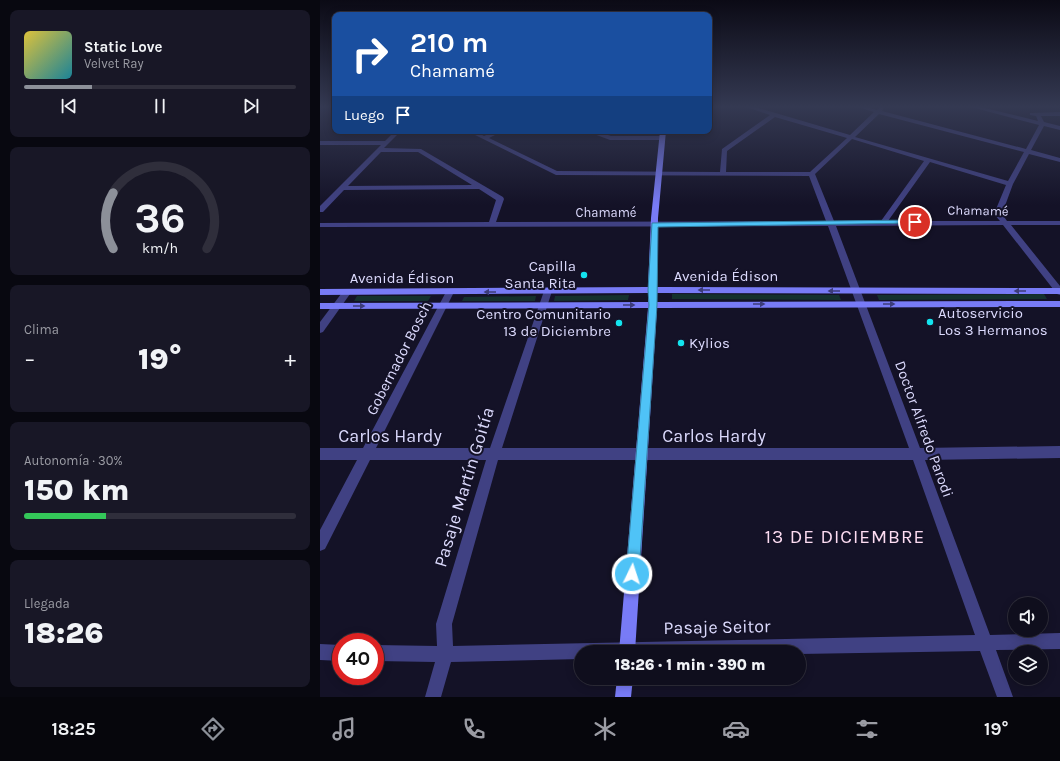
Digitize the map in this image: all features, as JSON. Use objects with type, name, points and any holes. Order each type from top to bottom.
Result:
[{"type":"main road","points":[[627,645],[653,305],[652,290],[655,225],[662,140]]},
{"type":"main road","name":"Avenida Édison","points":[[320,292],[548,292],[652,290],[1060,291]]},
{"type":"main road","name":"Avenida Édison","points":[[320,306],[443,307],[1060,304]]},
{"type":"main road","points":[[623,697],[624,685]]},
{"type":"street","points":[[320,210],[389,140]]},
{"type":"street","points":[[487,140],[556,173],[723,172],[812,174],[847,140]]},
{"type":"street","points":[[723,172],[724,150],[739,140]]},
{"type":"street","points":[[859,140],[1010,184]]},
{"type":"street","points":[[983,140],[1060,160]]},
{"type":"street","points":[[1033,140],[1010,184],[998,214],[1060,291]]},
{"type":"street","points":[[320,143],[386,143]]},
{"type":"street","points":[[379,150],[419,150],[500,198],[492,224]]},
{"type":"street","points":[[884,222],[928,160]]},
{"type":"street","name":"Doctor Alfredo Parodi","points":[[812,174],[862,304],[1005,697]]},
{"type":"street","points":[[341,188],[482,187]]},
{"type":"street","name":"Chamamé","points":[[320,225],[655,225],[884,222],[1060,223]]},
{"type":"street","points":[[320,329],[347,292]]},
{"type":"street","name":"Gobernador Bosch","points":[[320,544],[450,292]]},
{"type":"street","name":"Pasaje Martín Goitía","points":[[433,697],[445,654],[444,624],[494,453],[548,292]]},
{"type":"street","name":"Carlos Hardy","points":[[320,454],[916,454],[1060,452]]},
{"type":"street","name":"Pasaje Seitor","points":[[806,646],[1060,640]]},
{"type":"street","points":[[320,652],[332,652]]},
{"type":"street","name":"Pasaje Seitor","points":[[384,653],[445,654],[574,652]]},
{"type":"green space","points":[[672,294],[839,295],[841,300],[672,299]]},
{"type":"green space","points":[[1044,294],[1047,299],[879,300],[877,295]]},
{"type":"green space","points":[[629,295],[628,300],[554,301],[555,296]]},
{"type":"green space","points":[[357,296],[431,296],[428,301],[354,301]]},
{"type":"green space","points":[[536,296],[535,301],[462,301],[464,297]]},
{"type":"place","name":"Capilla Santa Rita","points":[[584,275]]},
{"type":"place","name":"Autoservicio Los 3 Hermanos","points":[[930,322]]},
{"type":"place","name":"Centro Comunitario 13 de Diciembre","points":[[619,323]]},
{"type":"place","name":"Kylios","points":[[681,343]]},
{"type":"district","name":"13 DE DICIEMBRE","points":[[845,536]]},
{"type":"route","points":[[632,574],[653,305],[652,290],[655,225],[915,222]]}]
